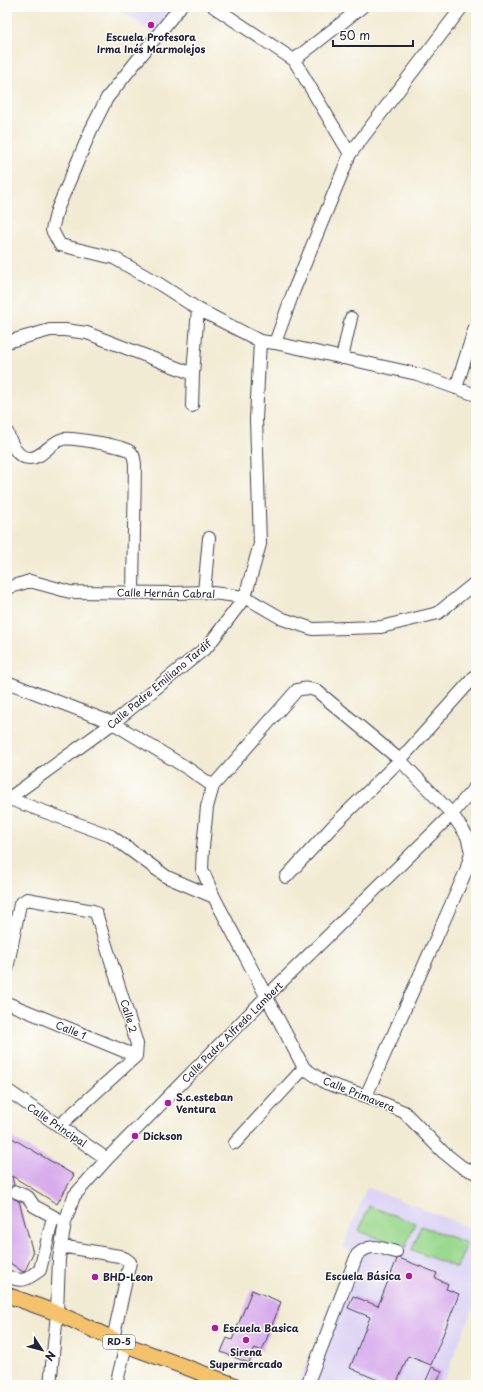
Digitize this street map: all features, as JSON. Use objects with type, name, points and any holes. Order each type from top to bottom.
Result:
[{"type":"main road","name":"RD-5","points":[[7,1295],[57,1313],[119,1342],[234,1385]]},
{"type":"street","points":[[180,7],[107,98],[91,130],[57,210],[52,230],[60,245],[114,258],[161,285],[198,309],[260,341],[417,374],[476,394]]},
{"type":"street","points":[[214,7],[294,60],[350,154]]},
{"type":"street","points":[[294,60],[362,7]]},
{"type":"street","points":[[275,343],[294,290],[350,154],[462,7]]},
{"type":"street","points":[[192,406],[198,309]]},
{"type":"street","points":[[342,358],[351,318]]},
{"type":"street","points":[[456,388],[476,324]]},
{"type":"street","points":[[7,342],[50,330],[65,330],[87,333],[193,374]]},
{"type":"street","name":"Calle Padre Emiliano Tardif","points":[[8,799],[113,723],[208,646],[245,597],[260,544],[256,419],[260,341]]},
{"type":"street","points":[[7,432],[12,445],[21,456],[30,458],[42,454],[53,443],[64,438],[128,449],[133,454],[135,464],[133,592]]},
{"type":"street","points":[[204,592],[209,538]]},
{"type":"street","name":"Calle Hernán Cabral","points":[[7,588],[30,581],[70,592],[204,592],[245,597],[283,619],[313,629],[381,627],[438,613],[476,582]]},
{"type":"street","points":[[286,877],[332,827],[400,760],[476,675]]},
{"type":"street","points":[[7,682],[113,723],[187,768],[213,786],[297,690],[309,688],[317,691],[400,760],[452,814],[466,836],[471,852],[466,871],[366,1096]]},
{"type":"street","name":"Calle Primavera","points":[[213,786],[207,807],[202,869],[214,897],[304,1068],[326,1083],[366,1096],[404,1112],[443,1152],[462,1167],[476,1172]]},
{"type":"street","name":"Calle Padre Alfredo Lambert","points":[[50,1385],[57,1313],[59,1259],[65,1222],[74,1196],[107,1159],[267,996],[452,814],[476,786]]},
{"type":"street","points":[[8,799],[111,836],[167,877],[214,897]]},
{"type":"street","name":"Calle 2","points":[[7,969],[20,904],[27,898],[96,913],[137,1044],[136,1056]]},
{"type":"street","name":"Calle 1","points":[[7,1003],[136,1056]]},
{"type":"street","points":[[59,1126],[136,1056]]},
{"type":"street","points":[[235,1143],[304,1068]]},
{"type":"street","name":"Calle Principal","points":[[7,1090],[107,1159]]},
{"type":"street","points":[[16,1192],[28,1197],[34,1206],[52,1217],[65,1222]]},
{"type":"street","points":[[7,1276],[20,1281],[28,1278],[40,1270],[52,1217]]},
{"type":"street","points":[[61,1246],[119,1256],[130,1262],[119,1342],[116,1385]]},
{"type":"street","points":[[307,1385],[358,1255],[364,1249],[372,1246],[396,1252]]},
{"type":"shaded area","name":"Escuela Profesora Irma Inés Marmolejos","points":[[116,7],[173,7],[154,34]]},
{"type":"shaded area","name":"Escuela Básica","points":[[367,1187],[476,1230],[476,1301],[442,1385],[298,1385],[352,1252],[343,1247]]},
{"type":"green space","points":[[369,1206],[415,1223],[405,1248],[359,1231]]},
{"type":"green space","points":[[421,1226],[467,1243],[457,1268],[412,1250]]},
{"type":"building","points":[[7,1135],[74,1175],[57,1204],[12,1176],[14,1185],[9,1189],[10,1197],[19,1201],[33,1253],[25,1271],[23,1272],[9,1262],[7,1255]]},
{"type":"building","points":[[399,1258],[437,1273],[435,1278],[448,1284],[446,1289],[459,1294],[431,1365],[408,1356],[396,1385],[389,1385],[350,1368],[370,1317],[348,1308],[353,1296],[378,1306],[397,1259]]},
{"type":"building","points":[[252,1290],[281,1302],[262,1351],[255,1348],[249,1363],[221,1352],[227,1338],[232,1340]]},
{"type":"building","points":[[432,1367],[442,1371],[436,1385],[424,1385]]},
{"type":"tunnel","points":[[7,1195],[16,1192]]},
{"type":"place","name":"Escuela Profesora Irma Inés Marmolejos","points":[[151,25]]},
{"type":"place","name":"S.c.esteban Ventura","points":[[168,1103]]},
{"type":"place","name":"Dickson","points":[[135,1136]]},
{"type":"place","name":"Escuela Básica","points":[[409,1276]]},
{"type":"place","name":"BHD-Leon","points":[[95,1277]]},
{"type":"place","name":"Escuela Basica","points":[[215,1328]]},
{"type":"place","name":"Sirena Supermercado","points":[[246,1340]]}]
